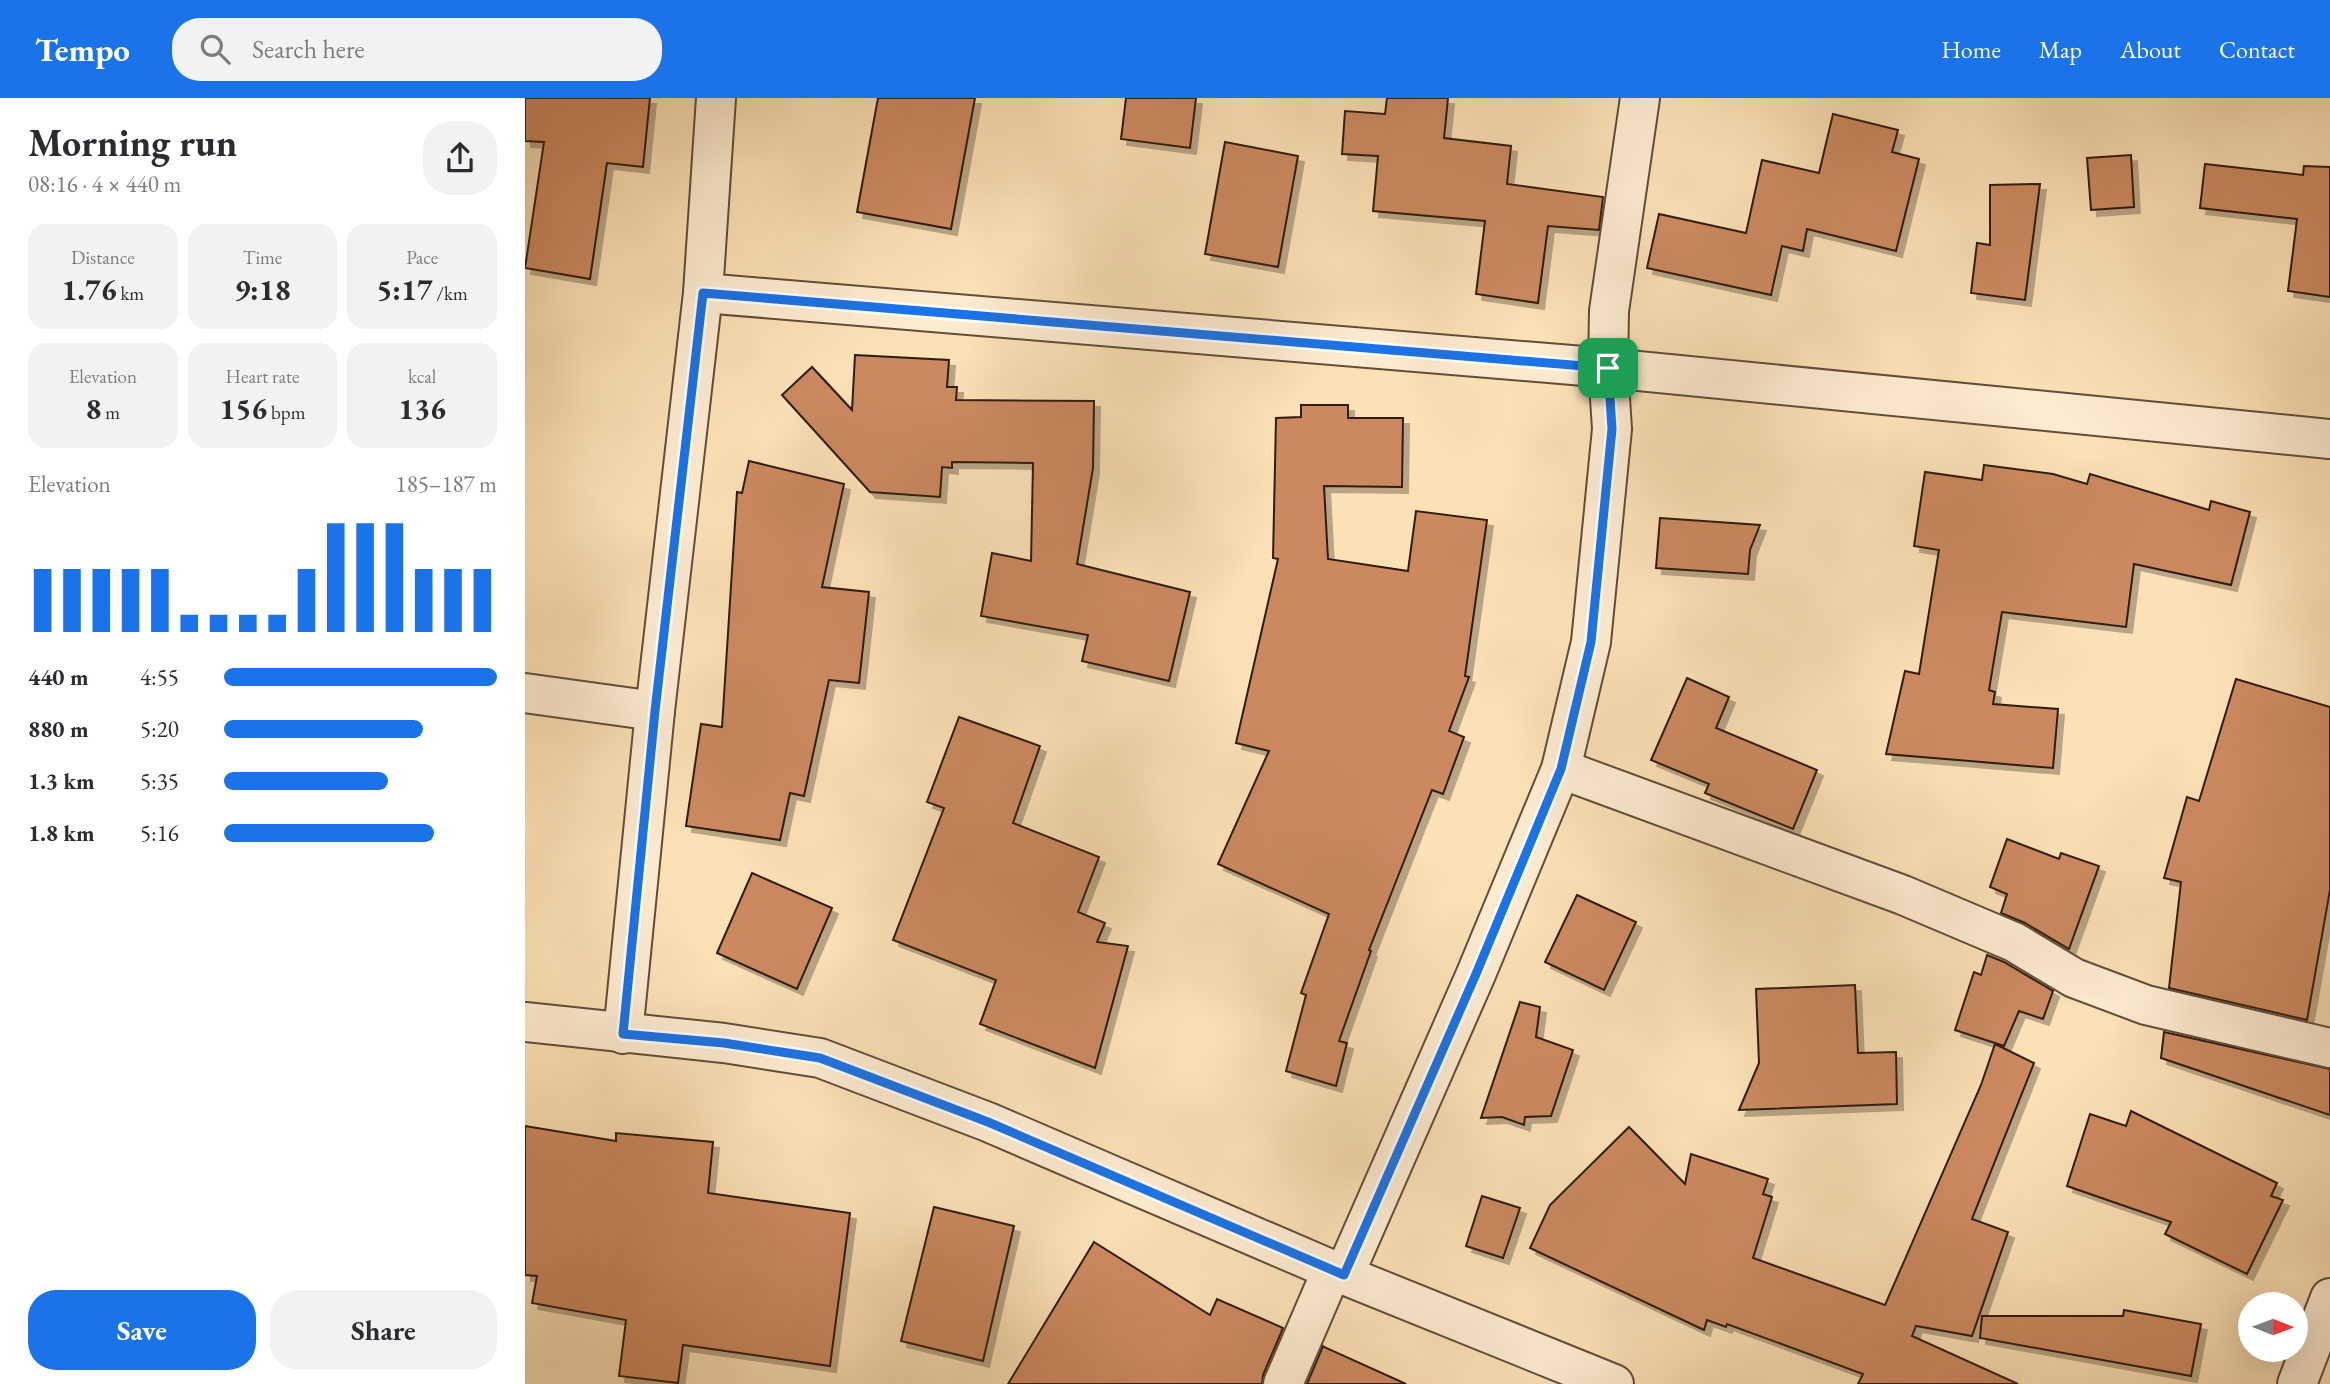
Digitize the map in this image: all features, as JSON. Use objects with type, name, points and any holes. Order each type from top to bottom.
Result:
[{"type":"street","points":[[623,1034],[655,711],[703,293],[716,98]]},
{"type":"street","points":[[1283,1384],[1338,1273],[1476,974],[1561,769],[1591,642],[1612,429],[1608,368],[1609,311],[1640,98]]},
{"type":"street","points":[[703,293],[1608,368],[2330,439]]},
{"type":"street","points":[[525,694],[655,711]]},
{"type":"street","points":[[1561,769],[1903,895],[2014,942],[2074,978],[2146,1005],[2330,1048]]},
{"type":"street","points":[[525,1022],[724,1043],[820,1058],[988,1122],[1338,1273],[1613,1384]]},
{"type":"street","points":[[2297,1384],[2330,1298]]},
{"type":"building","points":[[525,98],[650,98],[643,167],[607,163],[590,279],[525,268],[544,142],[525,141]]},
{"type":"building","points":[[878,98],[975,98],[951,229],[857,212]]},
{"type":"building","points":[[1126,98],[1196,98],[1190,148],[1121,139]]},
{"type":"building","points":[[1387,98],[1448,98],[1444,138],[1511,146],[1507,184],[1603,197],[1599,230],[1548,226],[1538,303],[1476,294],[1485,221],[1373,211],[1378,156],[1342,154],[1345,111],[1385,114]]},
{"type":"building","points":[[1833,114],[1898,130],[1892,152],[1919,159],[1896,251],[1807,229],[1803,251],[1782,246],[1771,295],[1647,268],[1659,214],[1746,233],[1762,160],[1819,173]]},
{"type":"building","points":[[1225,142],[1298,156],[1278,267],[1205,254]]},
{"type":"building","points":[[2131,155],[2134,207],[2091,210],[2087,158]]},
{"type":"building","points":[[2205,164],[2303,175],[2304,166],[2330,167],[2330,297],[2288,291],[2297,219],[2200,208]]},
{"type":"building","points":[[2040,184],[2025,300],[1971,293],[1977,243],[1990,245],[1990,185]]},
{"type":"building","points":[[855,355],[949,360],[947,387],[957,387],[956,400],[1094,401],[1093,468],[1077,564],[1190,592],[1169,681],[1082,661],[1088,635],[981,616],[992,553],[1031,561],[1033,463],[952,462],[952,468],[942,467],[940,497],[870,492],[782,395],[812,367],[852,410]]},
{"type":"building","points":[[1301,405],[1348,405],[1348,418],[1403,418],[1402,487],[1324,486],[1328,559],[1408,571],[1416,511],[1487,520],[1465,676],[1469,677],[1449,731],[1464,737],[1443,794],[1432,790],[1369,950],[1371,951],[1339,1041],[1347,1043],[1336,1086],[1286,1071],[1306,995],[1301,993],[1329,914],[1218,864],[1269,751],[1236,743],[1278,559],[1273,558],[1276,418],[1301,417]]},
{"type":"building","points":[[749,461],[844,484],[822,587],[869,592],[859,683],[829,680],[804,796],[790,793],[780,840],[686,826],[701,724],[722,727],[737,492],[742,493]]},
{"type":"building","points":[[1984,465],[2053,474],[2087,484],[2090,474],[2209,510],[2211,501],[2250,512],[2231,585],[2134,564],[2126,627],[2002,612],[1989,690],[1995,692],[1993,704],[2058,709],[2053,768],[1886,754],[1905,671],[1919,674],[1939,550],[1914,546],[1925,472],[1982,480]]},
{"type":"building","points":[[1660,518],[1760,525],[1750,550],[1748,574],[1656,568]]},
{"type":"building","points":[[1687,678],[1729,697],[1716,728],[1817,770],[1793,829],[1705,793],[1709,784],[1651,760]]},
{"type":"building","points":[[2236,679],[2330,707],[2330,890],[2307,1020],[2169,988],[2181,882],[2164,878],[2187,797],[2199,801]]},
{"type":"building","points":[[959,717],[1040,746],[1013,823],[1099,857],[1078,912],[1105,923],[1097,942],[1128,946],[1095,1068],[980,1024],[996,980],[893,940],[944,808],[927,802]]},
{"type":"building","points":[[2007,839],[2059,859],[2061,853],[2099,866],[2069,949],[2025,923],[2001,913],[2007,894],[1990,887]]},
{"type":"building","points":[[752,873],[832,908],[797,989],[717,953]]},
{"type":"building","points":[[1577,895],[1636,922],[1604,990],[1545,962]]},
{"type":"building","points":[[1987,955],[2053,991],[2043,1019],[2019,1011],[2004,1046],[1955,1030],[1974,972],[1981,975]]},
{"type":"building","points":[[1855,985],[1858,1053],[1896,1052],[1897,1104],[1739,1110],[1759,1063],[1756,989]]},
{"type":"building","points":[[1520,1002],[1540,1007],[1536,1037],[1573,1050],[1551,1116],[1525,1117],[1524,1125],[1502,1117],[1481,1118]]},
{"type":"building","points":[[2164,1032],[2330,1069],[2330,1115],[2161,1058]]},
{"type":"building","points":[[1995,1044],[2034,1063],[1972,1219],[2008,1232],[1972,1336],[1916,1326],[1912,1336],[2018,1384],[1858,1384],[1863,1374],[1727,1324],[1726,1327],[1707,1320],[1704,1330],[1530,1248],[1550,1205],[1629,1127],[1685,1184],[1691,1154],[1768,1179],[1763,1194],[1772,1197],[1753,1258],[1885,1305],[1981,1085]]},
{"type":"building","points":[[2131,1111],[2277,1183],[2271,1196],[2283,1200],[2247,1274],[2165,1234],[2171,1222],[2067,1186],[2090,1114],[2126,1126]]},
{"type":"building","points":[[525,1126],[616,1141],[616,1133],[713,1142],[708,1193],[850,1213],[830,1366],[683,1345],[678,1383],[619,1376],[626,1320],[532,1303],[537,1276],[525,1275]]},
{"type":"building","points":[[1482,1196],[1520,1208],[1503,1258],[1466,1246]]},
{"type":"building","points":[[934,1207],[1014,1226],[983,1361],[901,1341]]},
{"type":"building","points":[[1094,1242],[1210,1315],[1217,1299],[1283,1328],[1263,1375],[1262,1384],[1008,1384]]},
{"type":"building","points":[[2124,1310],[2201,1324],[2191,1376],[1980,1338],[1982,1316],[2123,1316]]},
{"type":"building","points":[[1324,1347],[1406,1384],[1307,1384]]},
{"type":"route","points":[[703,293],[1608,368],[1612,429],[1591,642],[1561,769],[1476,974],[1344,1275],[988,1122],[820,1058],[724,1043],[623,1034],[655,711],[703,293]]}]
